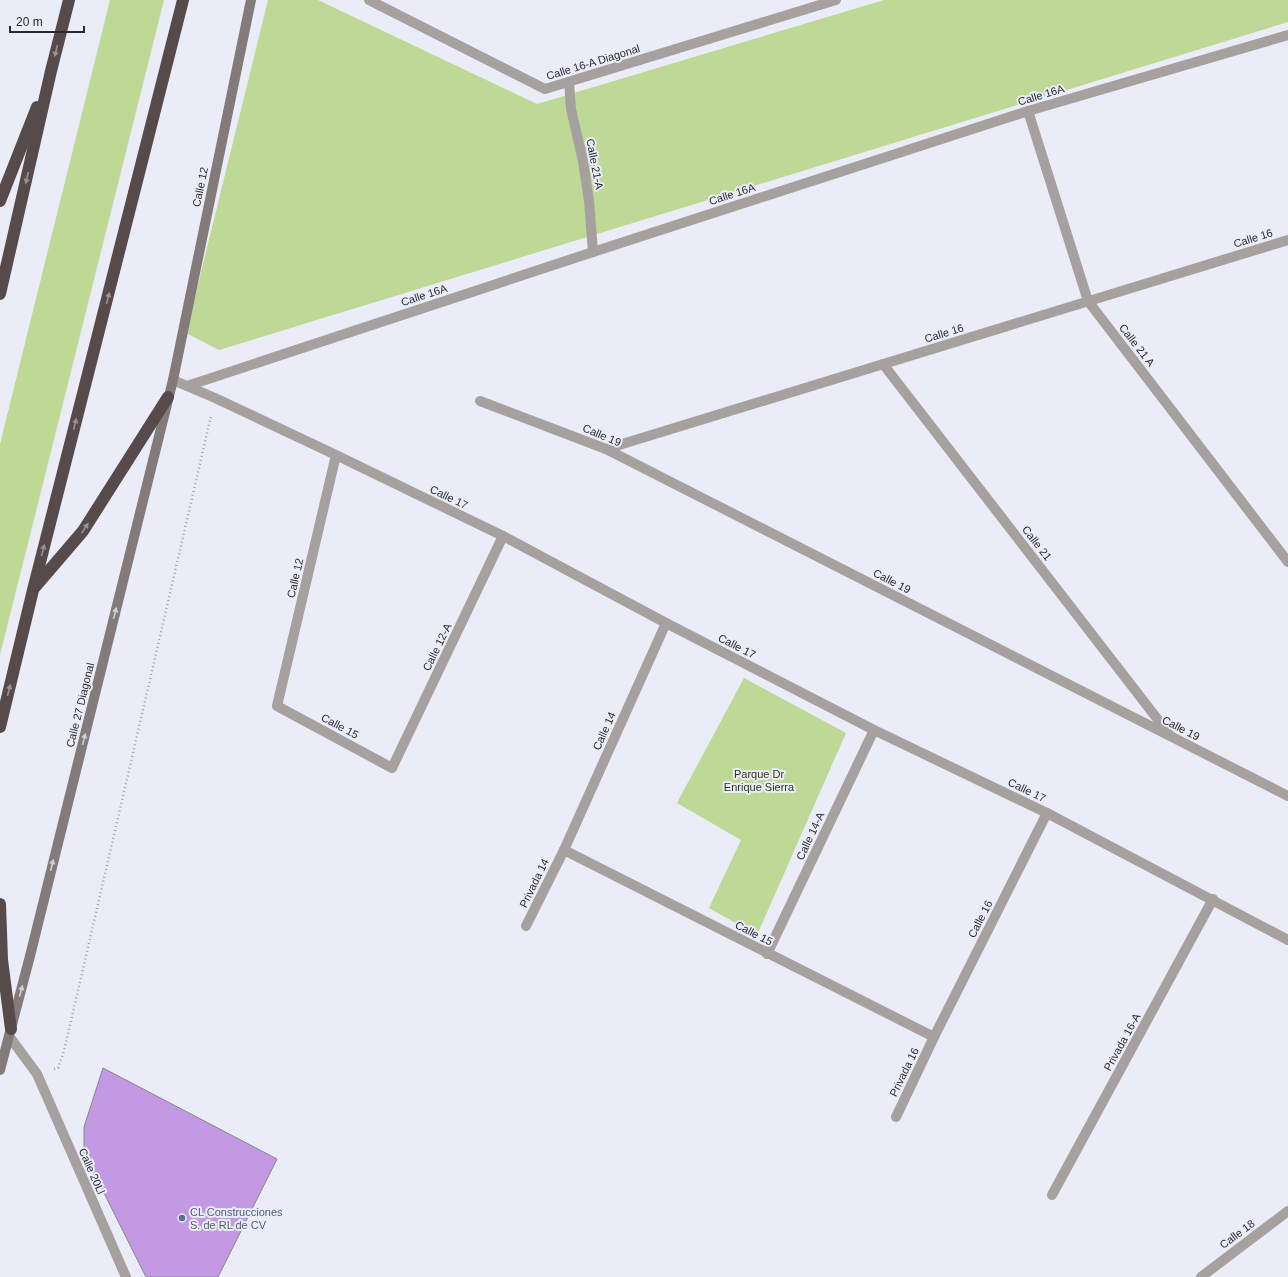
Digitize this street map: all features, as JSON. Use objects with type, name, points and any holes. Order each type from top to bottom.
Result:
[{"type":"highway","points":[[0,294],[51,71],[69,0]]},
{"type":"highway","points":[[0,728],[33,590],[183,0]]},
{"type":"highway","points":[[0,200],[51,71]]},
{"type":"highway","points":[[33,590],[83,531],[168,397]]},
{"type":"highway","points":[[0,904],[2,960],[10,1032]]},
{"type":"main road","name":"Calle 12","points":[[173,380],[251,0]]},
{"type":"main road","name":"Calle 27 Diagonal","points":[[0,1070],[173,380]]},
{"type":"street","name":"Calle 16-A Diagonal","points":[[369,0],[545,89],[836,0]]},
{"type":"street","name":"Calle 16A","points":[[187,386],[1028,111],[1288,35]]},
{"type":"street","name":"Calle 21-A","points":[[569,82],[571,109],[590,201],[593,252]]},
{"type":"street","name":"Calle 21 A","points":[[1028,111],[1088,301],[1288,562]]},
{"type":"street","name":"Calle 16","points":[[606,449],[1288,240]]},
{"type":"street","name":"Calle 21","points":[[883,364],[1172,737]]},
{"type":"street","name":"Calle 17","points":[[173,380],[215,398],[336,455],[503,536],[666,623],[874,730],[1047,813],[1213,899],[1288,940]]},
{"type":"street","name":"Calle 19","points":[[480,400],[606,449],[1288,796]]},
{"type":"street","name":"Calle 12","points":[[277,706],[336,455]]},
{"type":"street","name":"Calle 12-A","points":[[392,768],[503,536]]},
{"type":"street","name":"Calle 14","points":[[564,850],[666,623]]},
{"type":"street","name":"Calle 15","points":[[277,706],[392,768]]},
{"type":"street","name":"Calle 14-A","points":[[767,954],[874,730]]},
{"type":"street","name":"Calle 16","points":[[934,1037],[1047,813]]},
{"type":"street","name":"Calle 15","points":[[564,850],[767,954],[934,1037]]},
{"type":"street","name":"Privada 14","points":[[526,926],[564,850]]},
{"type":"street","name":"Privada 16-A","points":[[1052,1195],[1213,899]]},
{"type":"street","points":[[10,1032],[37,1074]]},
{"type":"street","name":"Privada 16","points":[[896,1117],[934,1037]]},
{"type":"street","name":"Calle 20Ll","points":[[37,1074],[126,1277]]},
{"type":"street","name":"Calle 18","points":[[1201,1277],[1288,1211]]},
{"type":"path","points":[[37,1074],[58,1068],[64,1051],[215,398]]},
{"type":"green space","points":[[110,0],[164,0],[0,655],[0,444]]},
{"type":"green space","points":[[268,0],[318,0],[537,104],[884,0],[1288,0],[1288,22],[219,350],[186,333]]},
{"type":"green space","name":"Parque Dr Enrique Sierra","points":[[744,678],[846,733],[757,935],[709,908],[741,840],[677,803]]},
{"type":"building","name":"CL Construcciones S. de RL de CV","points":[[103,1068],[277,1159],[218,1277],[146,1277],[84,1153],[84,1127]]},
{"type":"place","name":"CL Construcciones S. de RL de CV","points":[[182,1218]]}]
